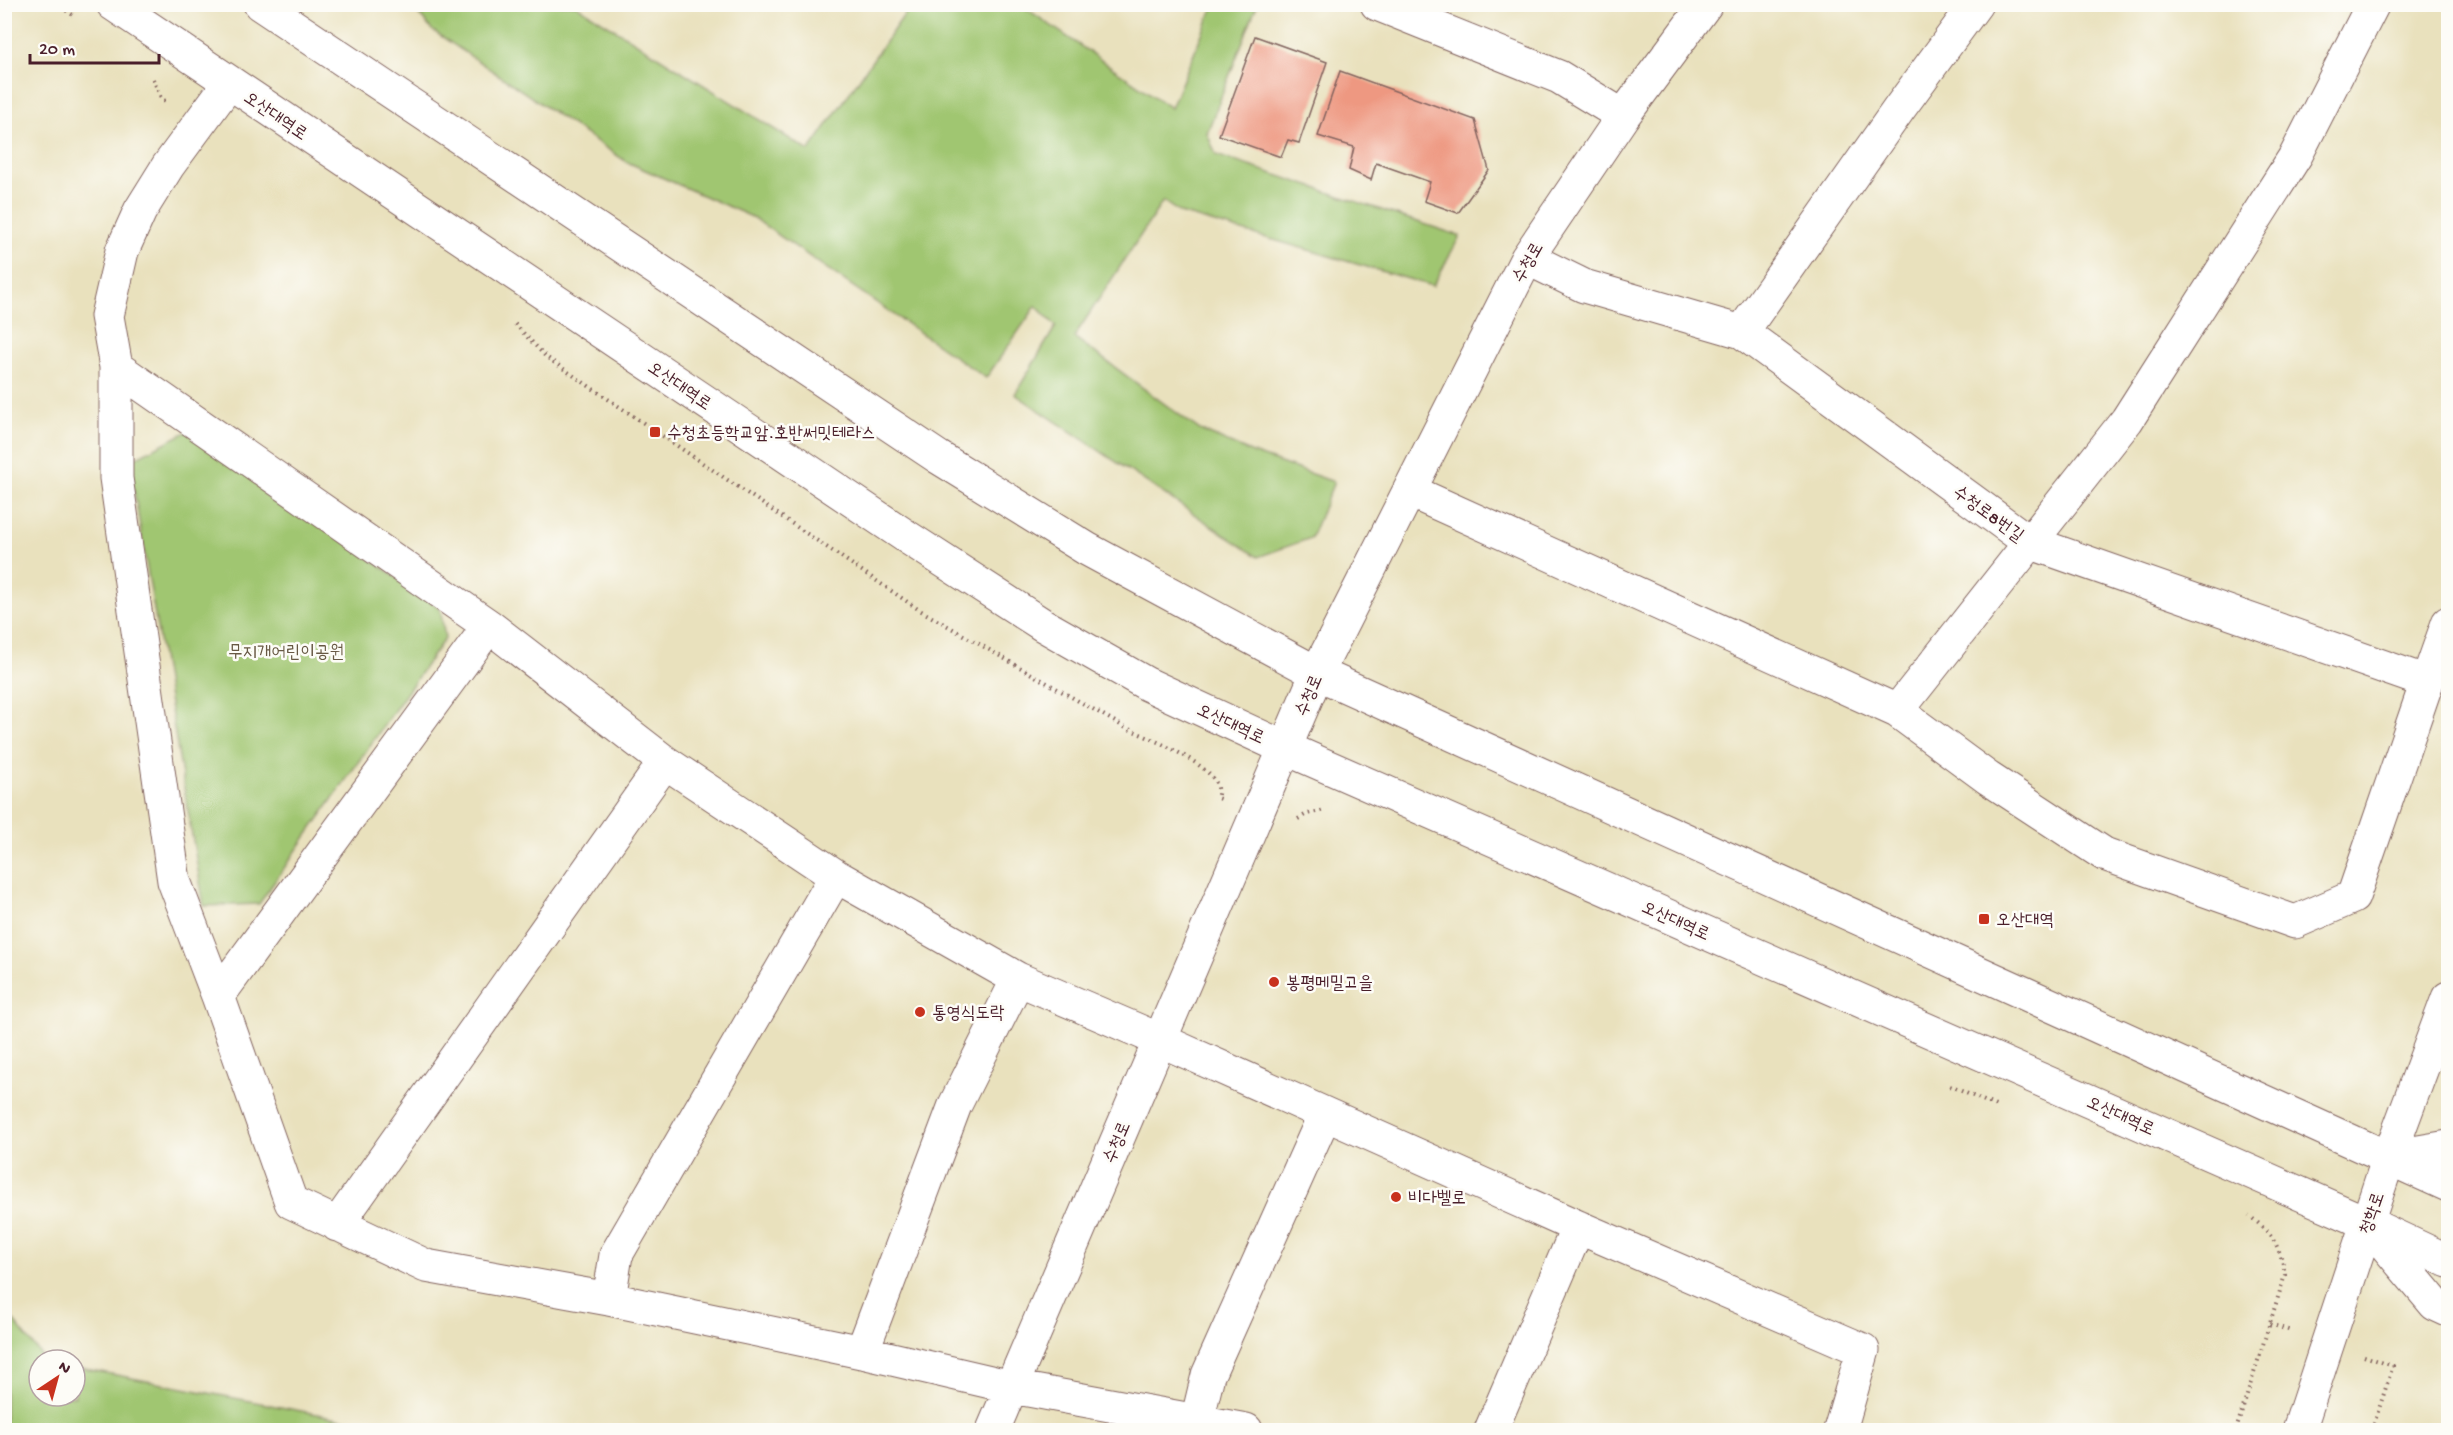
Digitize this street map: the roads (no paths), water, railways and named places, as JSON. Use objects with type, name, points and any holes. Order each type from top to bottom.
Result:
[{"type":"street","name":"오산대역로","points":[[113,4],[888,524],[1043,625],[1147,684],[1285,748],[2367,1222],[2448,1261]]},
{"type":"street","points":[[260,4],[956,468],[1087,549],[1317,673],[2448,1185]]},
{"type":"street","points":[[1377,4],[1559,77],[1623,116]]},
{"type":"street","name":"수청로","points":[[993,1431],[1317,673],[1527,258],[1623,116],[1706,4]]},
{"type":"street","points":[[1742,332],[1976,4]]},
{"type":"street","points":[[1897,711],[2127,420],[2296,155],[2373,4]]},
{"type":"street","points":[[229,83],[168,166],[140,211],[122,251],[107,316],[116,367],[116,478],[174,881],[218,996],[291,1202],[426,1266],[609,1299],[862,1352],[1012,1387],[1246,1431]]},
{"type":"street","name":"수청로8번길","points":[[1527,258],[1584,286],[1742,332],[2029,542],[2427,682]]},
{"type":"street","points":[[116,367],[489,626],[665,762],[836,876],[1018,979],[1578,1227],[1863,1350],[1840,1431]]},
{"type":"street","points":[[1410,491],[1897,711],[1988,778],[2104,854],[2295,922],[2353,897],[2448,624]]},
{"type":"street","points":[[218,996],[489,626]]},
{"type":"street","points":[[337,1225],[665,762]]},
{"type":"street","points":[[609,1299],[616,1256],[836,876]]},
{"type":"street","points":[[862,1352],[955,1105],[1018,979]]},
{"type":"street","name":"청학로","points":[[2299,1431],[2389,1157],[2448,998]]},
{"type":"street","points":[[1197,1421],[1208,1375],[1325,1114]]},
{"type":"street","points":[[2389,1157],[2448,1147]]},
{"type":"street","points":[[2367,1222],[2435,1304],[2448,1310]]},
{"type":"street","points":[[1491,1431],[1578,1227]]},
{"type":"place","name":"수청초등학교앞.호반써밋테라스","points":[[655,432]]},
{"type":"place","name":"오산대역","points":[[1984,919]]},
{"type":"place","name":"봉평메밀고을","points":[[1274,982]]},
{"type":"place","name":"통영식도락","points":[[920,1012]]},
{"type":"place","name":"비다벨로","points":[[1396,1197]]},
{"type":"park label","name":"무지개어린이공원","points":[[286,651]]}]
